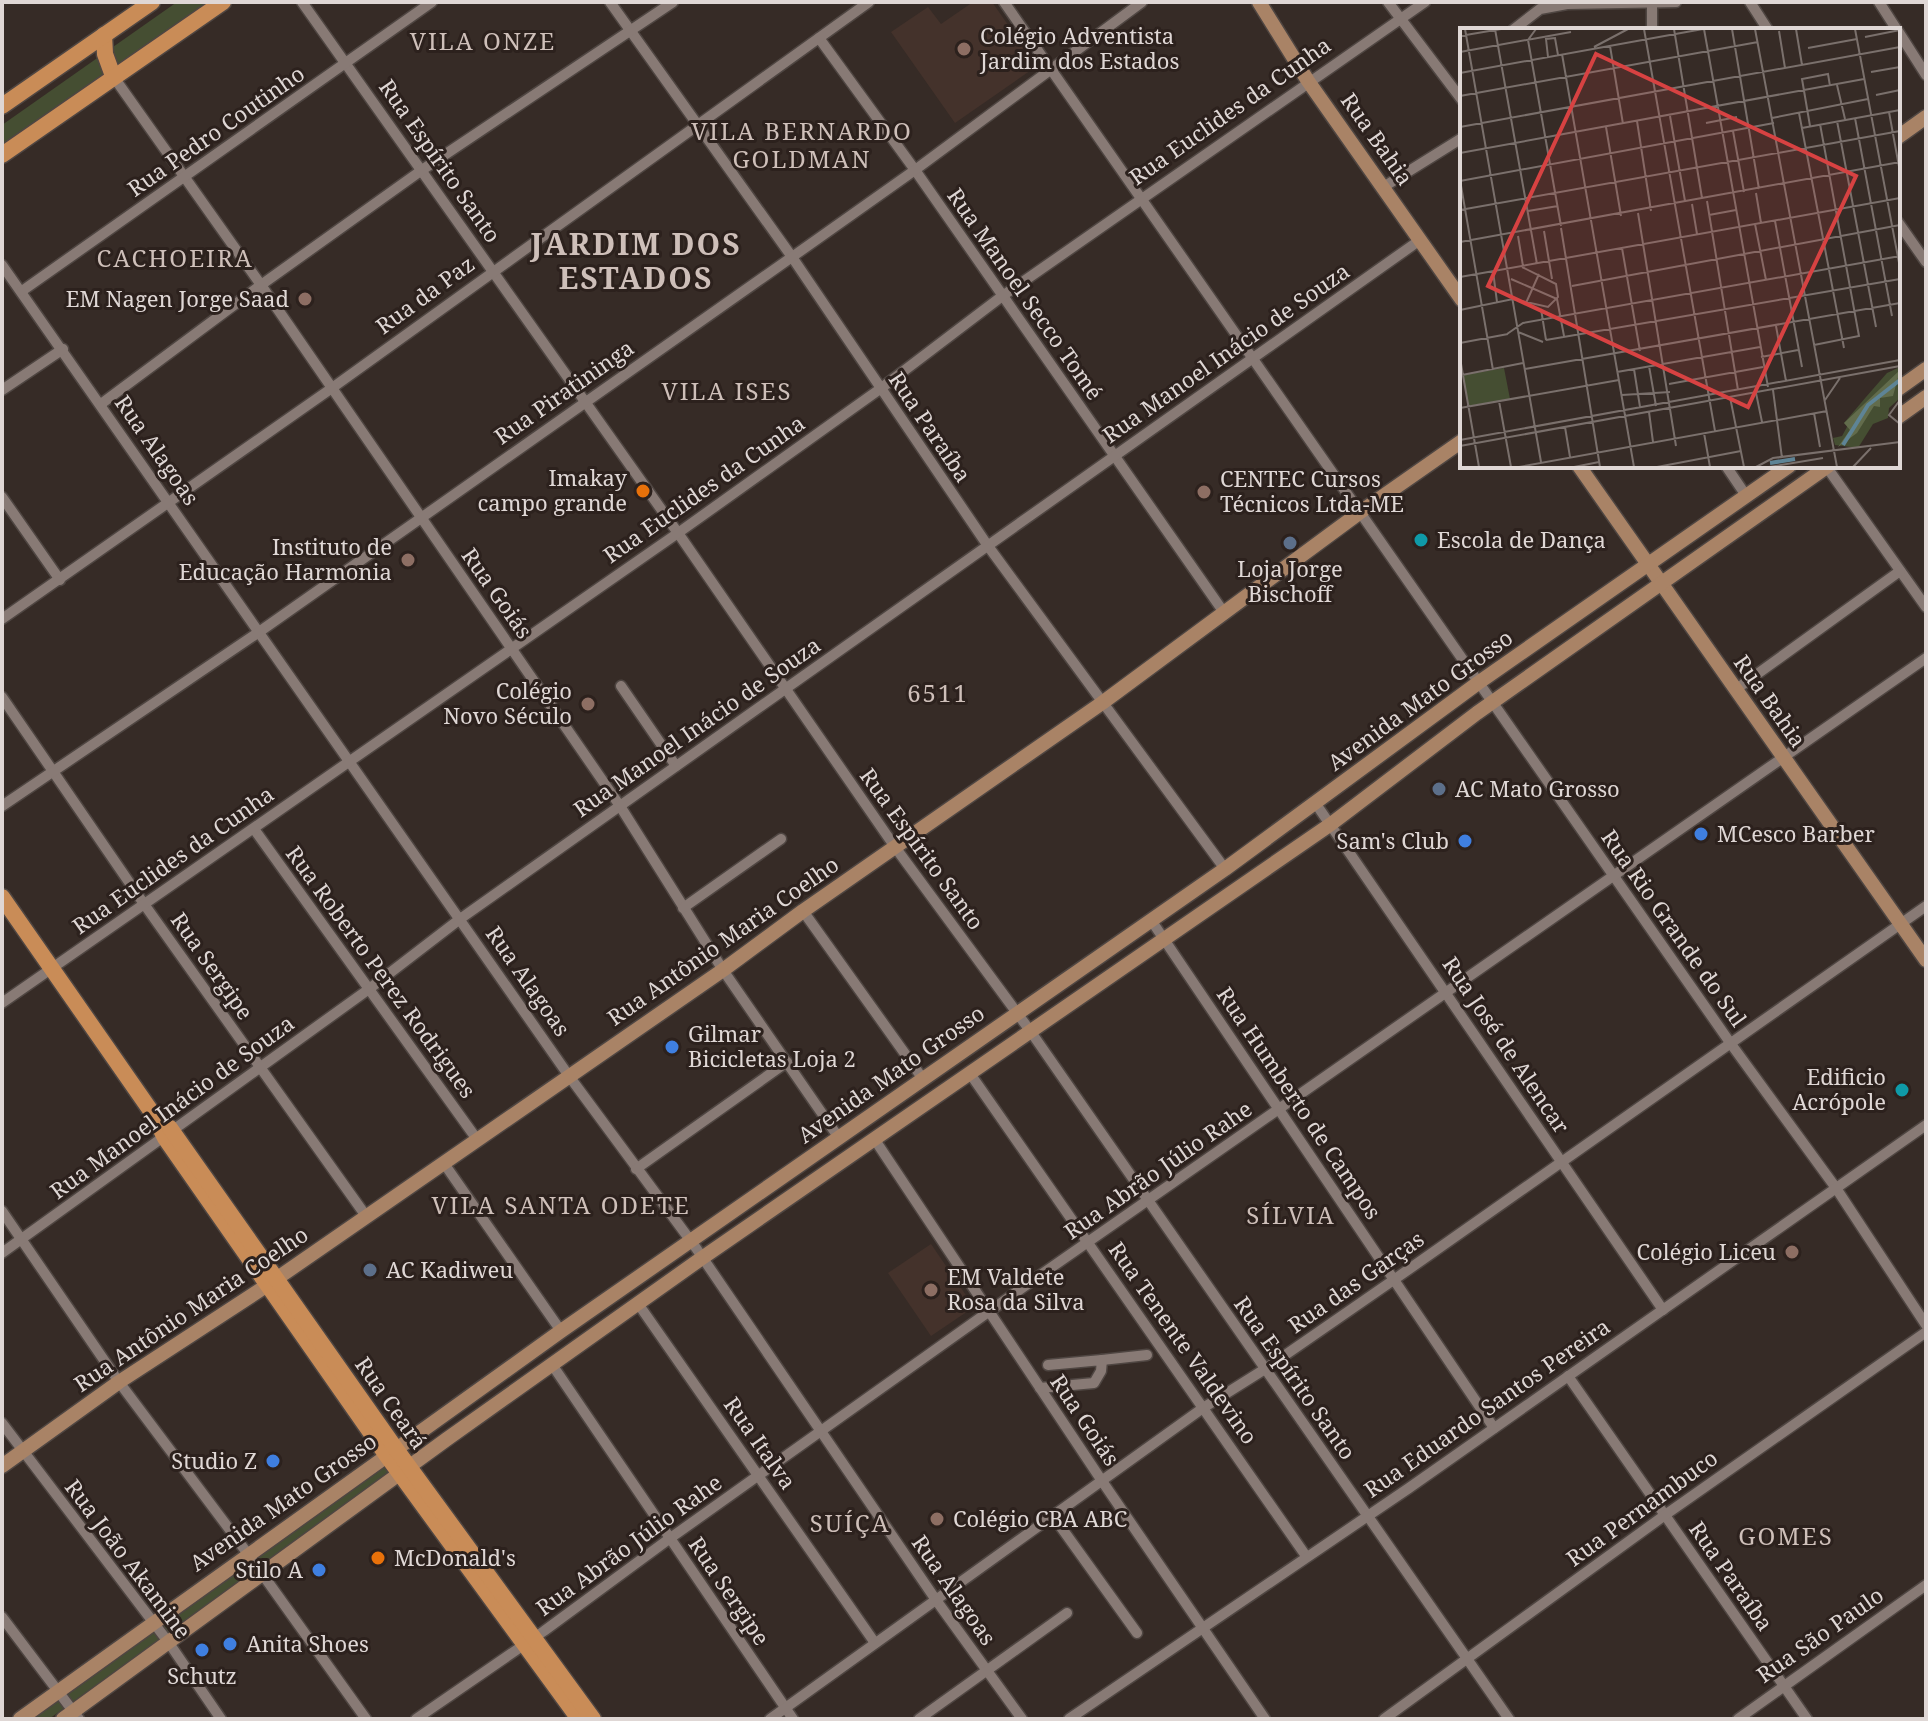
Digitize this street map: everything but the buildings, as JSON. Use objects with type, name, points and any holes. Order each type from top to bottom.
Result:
[{"type":"main road","points":[[2,155],[223,2]]},
{"type":"main road","name":"Rua Bahia","points":[[1259,2],[1308,81],[1385,186],[1460,297]]},
{"type":"main road","points":[[2,106],[104,35],[140,5]]},
{"type":"main road","points":[[104,35],[105,54],[113,76]]},
{"type":"main road","points":[[1900,136],[1926,117]]},
{"type":"main road","points":[[1900,388],[1926,369]]},
{"type":"main road","points":[[1900,416],[1926,397]]},
{"type":"main road","name":"Rua Antônio Maria Coelho","points":[[2,1466],[119,1382],[272,1282],[723,970],[1102,703],[1460,442]]},
{"type":"main road","name":"Rua Bahia","points":[[1580,468],[1926,960]]},
{"type":"main road","name":"Avenida Mato Grosso","points":[[20,1719],[689,1240],[1225,869],[1478,683],[1786,468]]},
{"type":"main road","name":"Avenida Mato Grosso","points":[[72,1716],[447,1439],[702,1258],[1331,824],[1491,703],[1824,468]]},
{"type":"main road","name":"Rua Ceará","points":[[2,897],[391,1452],[529,1641],[593,1719]]},
{"type":"main road","points":[[842,1163],[845,1134],[871,1143]]},
{"type":"main road","points":[[620,1289],[631,1295],[639,1305]]},
{"type":"main road","points":[[447,1439],[442,1426],[449,1410]]},
{"type":"main road","name":"Rua Ceará","points":[[529,1641],[579,1719]]},
{"type":"street","name":"Rua Espírito Santo","points":[[302,2],[678,533],[895,847],[1031,1032],[1509,1719]]},
{"type":"street","name":"Rua Pedro Coutinho","points":[[22,291],[432,2]]},
{"type":"street","name":"Rua Paraíba","points":[[610,2],[792,257],[988,546],[1225,869]]},
{"type":"street","points":[[101,404],[422,170],[673,2]]},
{"type":"street","name":"Rua da Paz","points":[[2,619],[332,388],[869,2]]},
{"type":"street","name":"Rua Rio Grande do Sul","points":[[1004,2],[1491,703],[1836,1188],[1926,1325]]},
{"type":"street","name":"Rua Piratininga","points":[[2,806],[259,632],[792,257],[1142,2]]},
{"type":"street","points":[[1388,2],[1460,97]]},
{"type":"street","name":"Rua Euclides da Cunha","points":[[2,1003],[678,533],[880,389],[1001,297],[1425,2]]},
{"type":"street","points":[[1515,28],[1538,6],[1676,2]]},
{"type":"street","points":[[1750,2],[1767,28]]},
{"type":"street","points":[[1879,2],[1896,28]]},
{"type":"street","points":[[1652,3],[1652,28]]},
{"type":"street","points":[[1900,34],[1926,75]]},
{"type":"street","name":"Rua Manoel Secco Tomé","points":[[819,38],[915,170],[1225,614]]},
{"type":"street","name":"Rua Goiás","points":[[113,76],[186,176],[620,806],[723,970],[787,1062],[845,1134]]},
{"type":"street","points":[[1385,186],[1460,139]]},
{"type":"street","points":[[1900,225],[1926,262]]},
{"type":"street","name":"Rua Manoel Inácio de Souza","points":[[2,1253],[369,989],[460,919],[1420,240]]},
{"type":"street","name":"Rua Alagoas","points":[[2,265],[569,1076],[702,1258],[936,1600],[1022,1719]]},
{"type":"street","points":[[2,390],[63,349]]},
{"type":"street","points":[[1727,468],[1747,497]]},
{"type":"street","points":[[1828,468],[1926,607]]},
{"type":"street","points":[[2,497],[60,580]]},
{"type":"street","points":[[1735,690],[1900,571]]},
{"type":"street","name":"Rua Abrão Júlio Rahe","points":[[416,1719],[989,1312],[1926,658]]},
{"type":"street","points":[[621,686],[676,766]]},
{"type":"street","name":"Rua Sergipe","points":[[2,697],[144,904],[366,1216]]},
{"type":"street","name":"Rua José de Alencar","points":[[1316,804],[1663,1310]]},
{"type":"street","name":"Rua Roberto Perez Rodrigues","points":[[254,829],[476,1138]]},
{"type":"street","points":[[683,908],[781,839]]},
{"type":"street","name":"Rua das Garças","points":[[770,1719],[1203,1408],[1395,1279],[1926,906]]},
{"type":"street","points":[[803,911],[923,1079]]},
{"type":"street","name":"Rua Humberto de Campos","points":[[1151,920],[1494,1428]]},
{"type":"street","points":[[636,1169],[787,1062]]},
{"type":"street","name":"Rua Tenente Valdevino","points":[[971,1075],[1306,1556]]},
{"type":"street","name":"Rua Eduardo Santos Pereira","points":[[1069,1719],[1494,1428],[1926,1125]]},
{"type":"street","name":"Rua Goiás","points":[[871,1143],[1265,1719]]},
{"type":"street","points":[[443,1162],[561,1331]]},
{"type":"street","points":[[2,1211],[119,1382],[366,1719]]},
{"type":"street","name":"Rua Italva","points":[[639,1305],[875,1643]]},
{"type":"street","name":"Rua Pernambuco","points":[[1384,1719],[1665,1515],[1926,1332]]},
{"type":"street","points":[[1048,1365],[1147,1355]]},
{"type":"street","points":[[1040,1388],[1094,1383],[1100,1376],[1102,1360]]},
{"type":"street","name":"Rua Sergipe","points":[[553,1366],[793,1719]]},
{"type":"street","name":"Rua Paraíba","points":[[1568,1376],[1807,1719]]},
{"type":"street","name":"Rua João Akamine","points":[[2,1423],[21,1452],[169,1643],[221,1719]]},
{"type":"street","points":[[1053,1516],[1137,1633]]},
{"type":"street","name":"Rua São Paulo","points":[[1738,1719],[1926,1585]]},
{"type":"street","points":[[919,1719],[1067,1613]]},
{"type":"street","points":[[2,1617],[72,1716]]},
{"type":"shaded area","name":"Colégio Adventista Jardim dos Estados","points":[[973,2],[992,2],[1037,66],[955,123],[891,32],[928,7],[941,24]]},
{"type":"shaded area","name":"EM Valdete Rosa da Silva","points":[[931,1244],[974,1307],[931,1336],[888,1273]]},
{"type":"green space","points":[[177,2],[215,2],[2,153],[2,125]]},
{"type":"green space","points":[[388,1461],[395,1471],[49,1719],[27,1719]]},
{"type":"place","name":"Colégio Adventista Jardim dos Estados","points":[[964,49]]},
{"type":"place","name":"EM Nagen Jorge Saad","points":[[305,299]]},
{"type":"place","name":"Imakay campo grande","points":[[643,491]]},
{"type":"place","name":"CENTEC Cursos Técnicos Ltda-ME","points":[[1204,492]]},
{"type":"place","name":"Escola de Dança","points":[[1421,540]]},
{"type":"place","name":"Loja Jorge Bischoff","points":[[1290,543]]},
{"type":"place","name":"Instituto de Educação Harmonia","points":[[408,560]]},
{"type":"place","name":"Colégio Novo Século","points":[[588,704]]},
{"type":"place","name":"AC Mato Grosso","points":[[1439,789]]},
{"type":"place","name":"MCesco Barber","points":[[1701,834]]},
{"type":"place","name":"Sam's Club","points":[[1465,841]]},
{"type":"place","name":"Gilmar Bicicletas Loja 2","points":[[672,1047]]},
{"type":"place","name":"Edificio Acrópole","points":[[1902,1090]]},
{"type":"place","name":"Colégio Liceu","points":[[1792,1252]]},
{"type":"place","name":"AC Kadiweu","points":[[370,1270]]},
{"type":"place","name":"EM Valdete Rosa da Silva","points":[[931,1290]]},
{"type":"place","name":"Studio Z","points":[[273,1461]]},
{"type":"place","name":"Colégio CBA ABC","points":[[937,1519]]},
{"type":"place","name":"McDonald's","points":[[378,1558]]},
{"type":"place","name":"Stilo A","points":[[319,1570]]},
{"type":"place","name":"Anita Shoes","points":[[230,1644]]},
{"type":"place","name":"Schutz","points":[[202,1650]]},
{"type":"district","name":"VILA ONZE","points":[[483,42]]},
{"type":"district","name":"VILA BERNARDO GOLDMAN","points":[[802,146]]},
{"type":"district","name":"CACHOEIRA","points":[[175,259]]},
{"type":"district","name":"JARDIM DOS ESTADOS","points":[[636,262]]},
{"type":"district","name":"VILA ISES","points":[[727,392]]},
{"type":"district","name":"6511","points":[[938,694]]},
{"type":"district","name":"VILA SANTA ODETE","points":[[561,1206]]},
{"type":"district","name":"SÍLVIA","points":[[1291,1216]]},
{"type":"district","name":"SUÍÇA","points":[[850,1524]]},
{"type":"district","name":"GOMES","points":[[1786,1537]]}]
